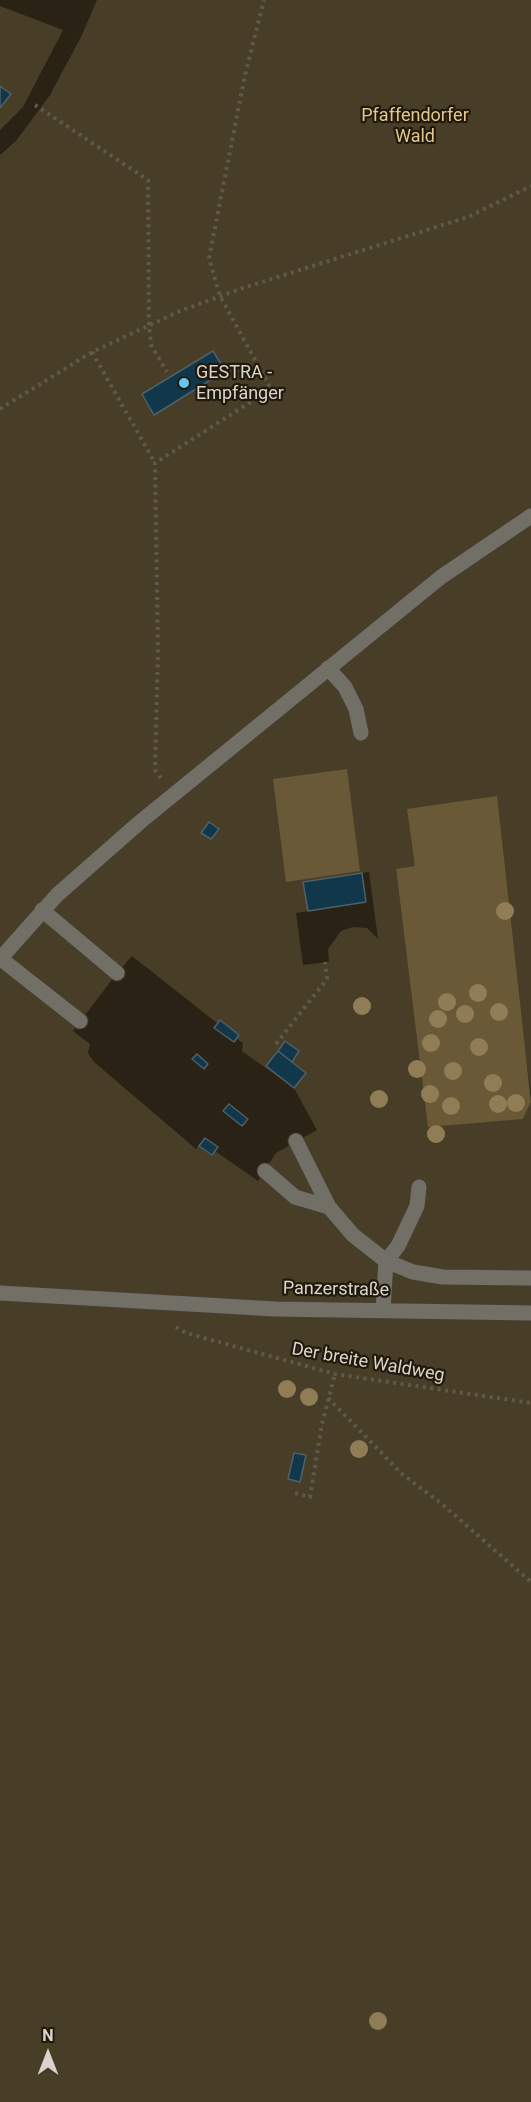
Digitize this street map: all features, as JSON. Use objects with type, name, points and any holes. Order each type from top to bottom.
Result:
[{"type":"street","points":[[80,1021],[0,959],[42,910],[174,795],[328,668],[441,577],[531,516]]},
{"type":"street","points":[[328,668],[345,687],[356,709],[361,733]]},
{"type":"street","points":[[42,910],[117,973]]},
{"type":"street","points":[[296,1141],[329,1207],[353,1235],[386,1261],[413,1272],[443,1277],[531,1278]]},
{"type":"street","points":[[265,1172],[295,1197],[329,1207]]},
{"type":"street","points":[[383,1310],[386,1261],[398,1246],[417,1206],[419,1187]]},
{"type":"street","name":"Panzerstraße","points":[[0,1293],[275,1309],[531,1313]]},
{"type":"path","points":[[155,463],[271,389],[220,296],[209,258],[244,75],[264,0]]},
{"type":"path","points":[[35,105],[148,180],[148,325],[152,345],[167,372]]},
{"type":"path","points":[[0,409],[92,352],[180,311],[220,296],[468,217],[531,186]]},
{"type":"path","points":[[92,352],[155,463],[158,652],[155,770],[174,795]]},
{"type":"path","points":[[276,1044],[327,979],[326,962]]},
{"type":"path","name":"Der breite Waldweg","points":[[141,1302],[186,1333],[335,1374],[531,1403]]},
{"type":"path","points":[[295,1493],[310,1497],[322,1424],[335,1374]]},
{"type":"path","points":[[328,1398],[402,1474],[442,1504],[531,1582]]},
{"type":"green space","name":"Pfaffendorfer Wald","points":[[97,0],[531,0],[531,1095],[526,1058],[415,866],[396,870],[409,969],[523,1119],[531,1102],[531,2102],[0,2102],[0,155],[16,141],[50,95],[81,37]],"holes":[[[369,872],[378,939],[367,928],[353,927],[341,931],[328,949],[329,962],[303,965],[296,913],[308,911],[304,882]],[[132,956],[217,1023],[214,1028],[234,1042],[237,1039],[242,1042],[242,1051],[294,1088],[317,1130],[276,1153],[258,1181],[215,1151],[218,1147],[205,1138],[196,1149],[94,1062],[88,1053],[90,1044],[73,1031]]]},
{"type":"green space","points":[[0,6],[63,30],[23,107],[0,130]]},
{"type":"shaded area","points":[[347,769],[360,871],[286,882],[273,779]]},
{"type":"shaded area","points":[[497,796],[531,1102],[523,1119],[428,1127],[396,869],[415,866],[407,809]]},
{"type":"building","points":[[0,86],[11,94],[0,108]]},
{"type":"building","name":"GESTRA - Empfänger","points":[[213,351],[225,371],[154,415],[142,394]]},
{"type":"building","points":[[209,822],[219,829],[211,839],[201,833]]},
{"type":"building","points":[[362,873],[366,902],[308,911],[303,882]]},
{"type":"building","points":[[220,1020],[239,1035],[234,1042],[214,1028]]},
{"type":"building","points":[[285,1041],[299,1051],[292,1062],[278,1051]]},
{"type":"building","points":[[278,1051],[306,1073],[294,1088],[266,1066]]},
{"type":"building","points":[[197,1054],[208,1064],[204,1069],[192,1059]]},
{"type":"building","points":[[229,1104],[248,1119],[242,1126],[223,1111]]},
{"type":"building","points":[[205,1138],[218,1147],[212,1155],[199,1146]]},
{"type":"building","points":[[294,1453],[306,1455],[300,1482],[288,1479]]},
{"type":"place","name":"GESTRA - Empfänger","points":[[184,383]]}]
